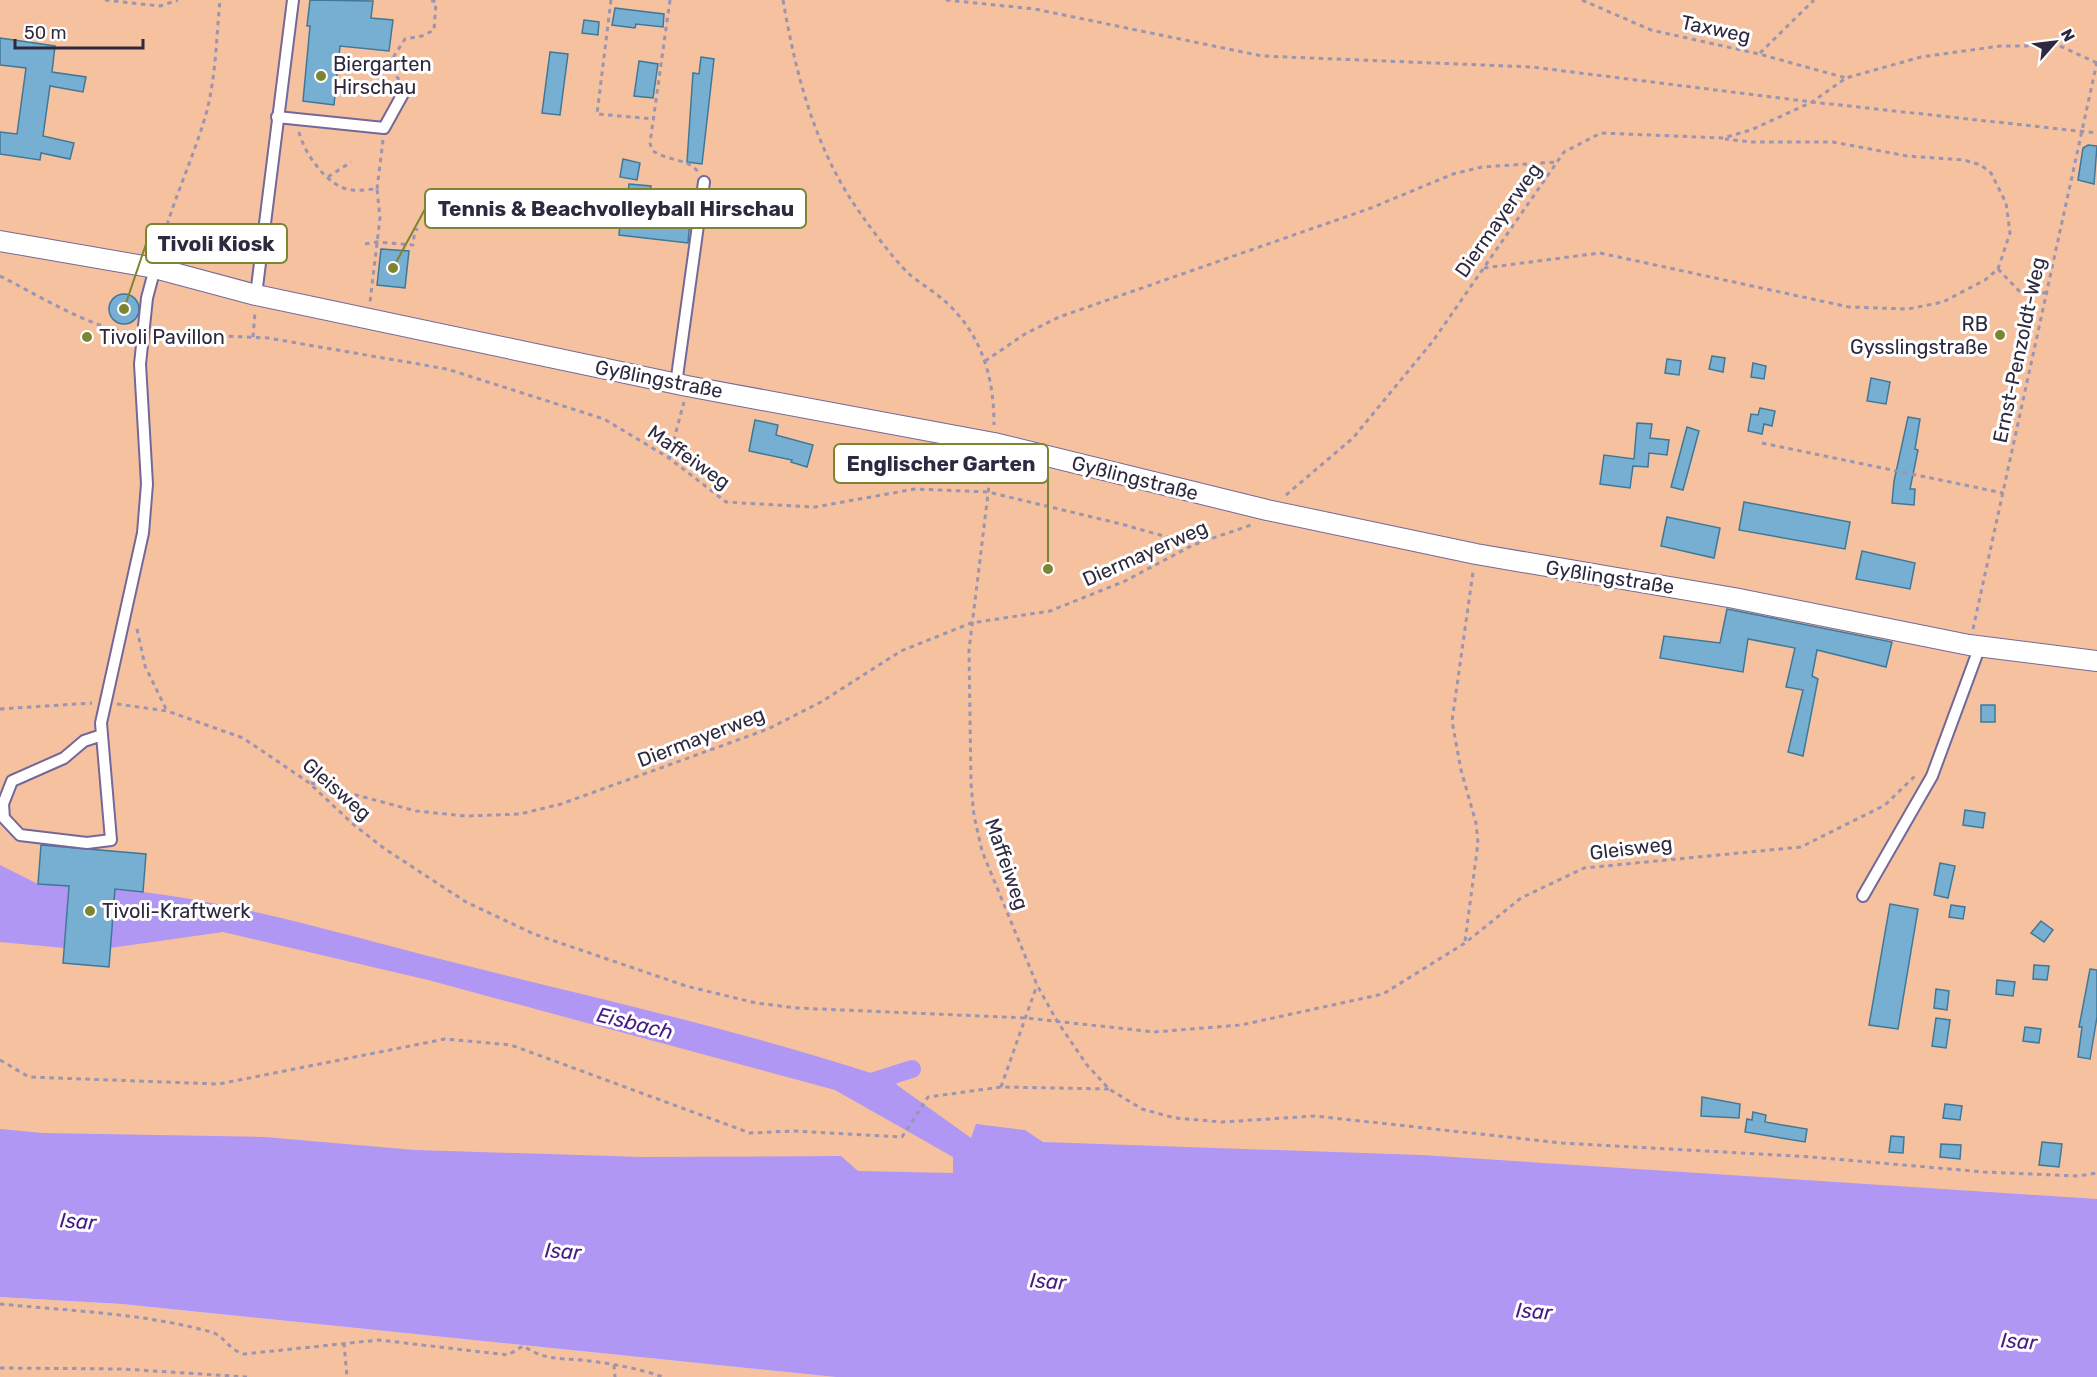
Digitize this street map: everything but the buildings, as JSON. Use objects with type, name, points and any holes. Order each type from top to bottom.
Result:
[{"type":"street","name":"Gyßlingstraße","points":[[0,241],[155,268],[256,295],[682,385],[994,442],[1267,510],[1476,554],[1734,598],[1975,645],[2097,661]]},
{"type":"lane","points":[[256,295],[293,0]]},
{"type":"lane","points":[[277,117],[384,128],[405,90]]},
{"type":"lane","points":[[682,385],[704,182]]},
{"type":"lane","points":[[102,735],[84,741],[64,758],[12,781],[3,804],[3,818],[20,836],[87,843],[111,840],[101,723],[143,533],[146,498],[140,364],[147,298],[155,268]]},
{"type":"lane","points":[[1863,896],[1932,776],[1975,645]]},
{"type":"path","points":[[105,0],[160,6],[178,0]]},
{"type":"path","points":[[155,268],[166,226],[204,122],[212,79],[220,0]]},
{"type":"path","points":[[405,90],[388,64],[405,39],[422,36],[434,30],[436,2],[430,0]]},
{"type":"path","points":[[611,0],[597,114],[654,119]]},
{"type":"path","points":[[670,0],[652,150],[661,158],[691,164],[698,170],[697,181],[704,182]]},
{"type":"path","points":[[783,0],[792,51],[815,131],[850,198],[908,273],[950,305],[981,346],[994,399],[994,442],[988,492],[1121,524],[1193,545]]},
{"type":"path","points":[[946,0],[1035,9],[1262,56],[1532,67],[1812,102],[2097,133]]},
{"type":"path","name":"Taxweg","points":[[1582,0],[1651,30],[1759,54],[1846,78]]},
{"type":"path","points":[[1759,54],[1814,0]]},
{"type":"path","points":[[1846,78],[1921,57],[2000,46],[2060,46],[2097,62]]},
{"type":"path","name":"Ernst-Penzoldt-Weg","points":[[1975,645],[2003,493],[2097,62]]},
{"type":"path","name":"Diermayerweg","points":[[308,782],[416,811],[466,816],[520,814],[571,801],[768,729],[821,702],[901,651],[971,623],[1050,611],[1125,581],[1193,545],[1251,525],[1353,438],[1433,341],[1564,153],[1601,133],[1723,138],[1751,130],[1812,102],[1846,78]]},
{"type":"path","points":[[296,119],[301,142],[328,177],[351,191],[377,189]]},
{"type":"path","points":[[368,319],[380,218],[377,189],[384,128]]},
{"type":"path","points":[[1484,268],[1600,253],[1848,307],[1908,309],[1943,302],[1985,280],[1998,269],[2010,233],[2006,203],[1991,173],[1981,165],[1964,160],[1907,156],[1833,142],[1751,142],[1723,138]]},
{"type":"path","points":[[328,177],[351,162]]},
{"type":"path","points":[[985,361],[1025,334],[1059,317],[1371,208],[1453,174],[1482,167],[1558,162]]},
{"type":"path","points":[[365,244],[377,242],[413,245],[415,229],[419,230]]},
{"type":"path","points":[[1998,269],[2020,292],[2047,293]]},
{"type":"path","name":"Maffeiweg","points":[[0,276],[118,331],[253,337],[447,369],[604,419],[669,458],[726,502],[814,507],[915,489],[988,492],[969,650],[971,784],[974,816],[982,851],[1037,985],[1057,1021],[1087,1065],[1109,1089]]},
{"type":"path","points":[[253,337],[256,295]]},
{"type":"path","points":[[669,458],[682,385]]},
{"type":"path","points":[[1762,443],[2003,493]]},
{"type":"path","points":[[1465,943],[1478,843],[1476,823],[1461,770],[1452,722],[1476,554]]},
{"type":"path","points":[[130,598],[145,666],[167,711]]},
{"type":"path","name":"Gleisweg","points":[[0,709],[105,703],[167,711],[243,738],[308,782],[354,825],[431,881],[466,902],[534,934],[686,986],[756,1003],[797,1008],[1027,1018],[1154,1032],[1241,1025],[1383,994],[1465,943],[1521,898],[1584,868],[1801,847],[1885,805],[1922,770]]},
{"type":"path","points":[[1001,1087],[1037,985]]},
{"type":"path","points":[[0,1060],[29,1077],[219,1084],[445,1039],[511,1045],[750,1133],[794,1131],[902,1137],[928,1097],[1001,1087],[1109,1089],[1142,1109],[1175,1119],[1222,1122],[1315,1116],[1562,1143],[1811,1157],[1984,1172],[2078,1176],[2097,1173]]},
{"type":"path","points":[[0,1304],[129,1316],[195,1328],[215,1333],[232,1351],[244,1354],[379,1340],[508,1355],[523,1346],[539,1356],[559,1361],[579,1360],[614,1365],[638,1369],[663,1377]]},
{"type":"path","points":[[344,1343],[347,1377]]},
{"type":"path","points":[[614,1365],[615,1377]]},
{"type":"path","points":[[0,1368],[123,1369],[247,1377]]},
{"type":"shaded area","points":[[0,0],[2097,0],[2097,1212],[953,1181],[0,1137]]},
{"type":"shaded area","points":[[0,1297],[122,1304],[836,1377],[0,1377]]},
{"type":"water","points":[[0,865],[38,884],[69,886],[64,948],[0,942]]},
{"type":"water","points":[[115,889],[198,901],[281,918],[712,1027],[871,1073],[891,1070],[897,1085],[971,1138],[976,1124],[1025,1130],[1043,1142],[1421,1155],[2097,1199],[2097,1377],[836,1377],[122,1304],[0,1297],[0,1129],[43,1133],[264,1137],[415,1150],[642,1157],[841,1156],[858,1171],[953,1173],[953,1157],[835,1090],[428,980],[223,932],[110,948]]},
{"type":"waterway","points":[[871,1082],[912,1069]]},
{"type":"place","name":"Biergarten Hirschau","points":[[321,76]]},
{"type":"place","name":"Tennis & Beachvolleyball Hirschau","points":[[393,268]]},
{"type":"place","name":"Tivoli Kiosk","points":[[124,309]]},
{"type":"place","name":"RB Gysslingstraße","points":[[2000,335]]},
{"type":"place","name":"Tivoli Pavillon","points":[[87,337]]},
{"type":"place","name":"Englischer Garten","points":[[1048,569]]},
{"type":"place","name":"Tivoli-Kraftwerk","points":[[90,911]]},
{"type":"water label","name":"Eisbach","points":[[635,1023]]},
{"type":"water label","name":"Isar","points":[[78,1221]]},
{"type":"water label","name":"Isar","points":[[563,1251]]},
{"type":"water label","name":"Isar","points":[[1048,1281]]},
{"type":"water label","name":"Isar","points":[[1534,1311]]},
{"type":"water label","name":"Isar","points":[[2019,1341]]}]
